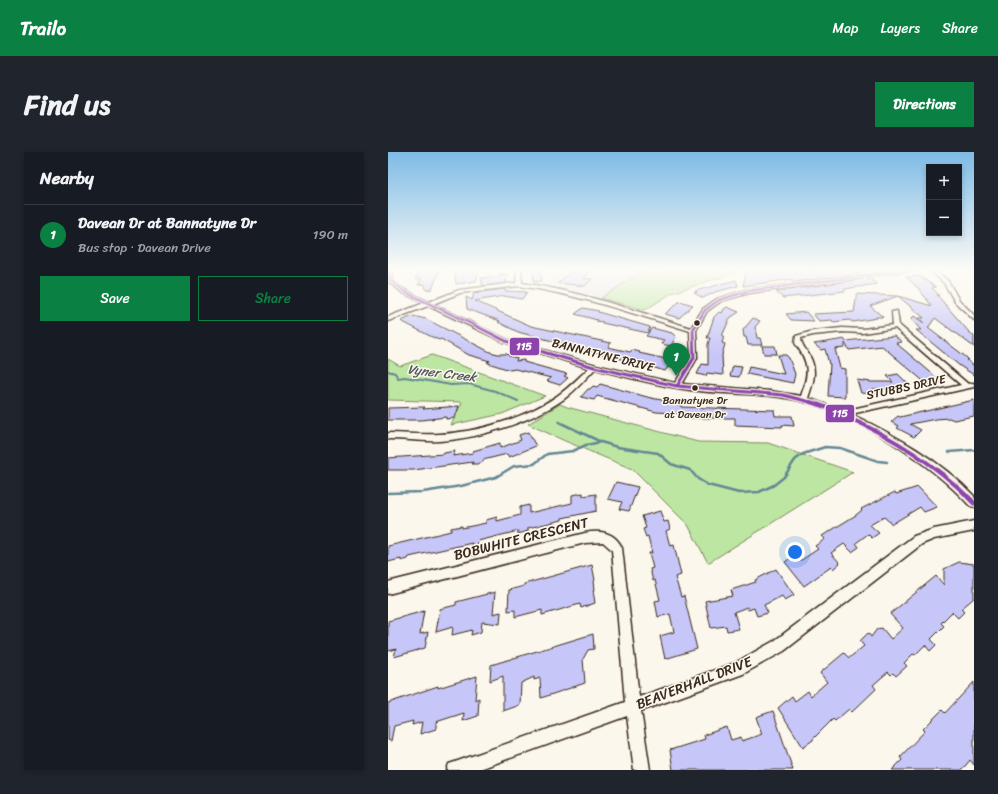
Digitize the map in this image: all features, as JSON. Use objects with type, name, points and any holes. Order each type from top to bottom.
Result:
[{"type":"street","name":"BANNATYNE DRIVE","points":[[416,298],[506,341],[594,367],[677,386],[708,390],[762,392],[804,400],[844,413],[923,458],[945,473],[974,503]]},
{"type":"street","points":[[388,320],[444,298]]},
{"type":"street","points":[[581,298],[693,330]]},
{"type":"street","points":[[677,386],[694,358],[693,330],[704,310],[719,300],[727,298]]},
{"type":"street","points":[[955,298],[974,318]]},
{"type":"street","points":[[895,312],[896,326],[970,386]]},
{"type":"street","points":[[804,400],[812,370],[809,357],[798,343],[798,337],[813,333],[842,330],[863,331],[896,326]]},
{"type":"street","points":[[388,436],[445,437],[474,432],[515,420],[554,401],[574,386],[594,367]]},
{"type":"street","name":"STUBBS DRIVE","points":[[844,413],[970,386]]},
{"type":"street","name":"BEAVERHALL DRIVE","points":[[455,770],[738,669],[779,646],[918,540],[934,534],[974,526]]},
{"type":"street","name":"BOBWHITE CRESCENT","points":[[388,588],[585,538],[599,536],[611,539],[618,548],[642,770]]},
{"type":"green space","points":[[601,298],[664,298],[645,310]]},
{"type":"green space","points":[[432,355],[545,396],[502,414],[451,425],[462,402],[388,400],[388,359],[400,366]]},
{"type":"green space","points":[[560,404],[698,442],[768,443],[853,472],[708,563],[688,525],[632,469],[528,424]]},
{"type":"building","points":[[466,298],[472,300],[473,298],[493,298],[475,301],[531,326],[611,343],[608,347],[630,352],[632,350],[666,359],[674,348],[680,351],[672,361],[675,362],[665,371],[648,366],[650,364],[631,359],[629,361],[518,332],[498,322],[500,321],[467,309]]},
{"type":"building","points":[[856,298],[893,298],[870,306],[883,317],[853,322],[849,320],[833,322],[832,320],[819,321],[813,314],[854,312]]},
{"type":"building","points":[[900,298],[932,306],[926,298],[939,298],[974,336],[974,347],[935,318],[928,328],[969,360],[967,360],[974,366],[974,375],[960,366],[916,330],[921,330],[911,319],[914,316],[924,323],[919,318],[924,318]]},
{"type":"building","points":[[680,301],[693,305],[679,318],[665,314]]},
{"type":"building","points":[[727,307],[739,312],[730,318],[722,336],[724,336],[722,343],[725,344],[722,355],[723,375],[707,373],[706,376],[697,374],[702,364],[708,365],[708,344],[710,338],[707,338],[714,317],[719,312],[722,313]]},
{"type":"building","points":[[583,308],[599,311],[598,312],[650,327],[648,333],[602,323],[603,322],[575,314]]},
{"type":"building","points":[[806,312],[814,321],[791,320],[786,314]]},
{"type":"building","points":[[413,316],[426,319],[490,352],[507,354],[517,358],[516,361],[524,360],[524,362],[567,374],[564,376],[568,378],[560,385],[547,381],[551,378],[515,369],[510,370],[488,363],[487,362],[490,361],[469,355],[441,339],[439,340],[401,321]]},
{"type":"building","points":[[753,318],[760,321],[755,327],[757,338],[760,338],[762,345],[748,345],[746,337],[744,337],[743,330]]},
{"type":"building","points":[[652,328],[672,333],[676,337],[671,346],[661,344],[664,340],[646,336]]},
{"type":"building","points":[[894,336],[902,342],[896,343],[942,382],[928,385],[882,346],[849,350],[845,343],[845,348],[835,349],[840,368],[845,369],[845,397],[828,396],[830,364],[825,349],[821,350],[814,344],[845,339],[845,341]]},
{"type":"building","points":[[762,346],[775,346],[777,354],[764,354]]},
{"type":"building","points":[[778,355],[786,355],[789,358],[795,374],[793,383],[747,374],[749,367],[784,374]]},
{"type":"building","points":[[733,366],[742,367],[739,377],[730,376]]},
{"type":"building","points":[[898,374],[910,386],[873,389],[875,394],[861,393],[857,380],[871,382],[893,382],[887,376]]},
{"type":"building","points":[[600,384],[651,398],[672,402],[671,404],[681,405],[681,407],[774,410],[775,416],[792,416],[794,426],[782,425],[782,427],[735,425],[735,418],[691,418],[690,414],[656,412],[597,396],[594,400],[581,397],[588,389],[593,386],[597,387]]},
{"type":"building","points":[[974,400],[974,416],[954,420],[949,418],[936,419],[910,424],[921,430],[914,437],[897,428],[899,426],[891,422],[898,416],[900,417]]},
{"type":"building","points":[[459,406],[455,418],[446,419],[446,417],[422,420],[388,420],[388,408],[425,407],[423,409]]},
{"type":"building","points":[[528,432],[536,446],[509,457],[507,454],[483,460],[483,462],[477,464],[472,464],[473,462],[414,470],[388,470],[388,458],[444,454],[455,451],[453,456],[473,453],[473,451],[500,443],[500,448],[521,440],[519,435]]},
{"type":"building","points":[[616,482],[638,487],[629,511],[619,509],[622,502],[608,499]]},
{"type":"building","points":[[918,487],[937,507],[924,512],[920,507],[892,524],[884,517],[870,525],[879,533],[872,538],[868,534],[856,543],[859,547],[852,552],[844,544],[831,553],[840,563],[833,569],[831,567],[804,586],[785,562],[795,555],[800,561],[818,549],[815,546],[825,539],[822,536],[856,515],[862,510],[861,509],[895,492],[896,494]]},
{"type":"building","points":[[583,493],[583,496],[596,494],[596,511],[562,518],[562,520],[528,528],[528,531],[518,534],[518,531],[478,541],[476,556],[470,555],[472,543],[409,557],[408,559],[401,561],[401,559],[388,562],[388,546],[451,531],[451,528],[462,526],[462,528],[486,523],[486,520],[497,517],[497,521],[520,515],[520,507],[529,505],[529,513],[572,503],[572,495]]},
{"type":"building","points":[[660,511],[664,522],[668,521],[670,529],[666,531],[670,546],[674,545],[681,575],[675,577],[681,597],[684,596],[697,649],[665,659],[660,636],[674,632],[670,614],[658,617],[655,601],[660,600],[655,580],[653,581],[650,569],[653,568],[649,553],[652,553],[648,536],[646,537],[643,529],[646,528],[642,516]]},
{"type":"building","points":[[959,562],[974,564],[974,598],[961,609],[964,612],[958,618],[952,612],[941,623],[944,626],[931,639],[936,645],[930,651],[925,645],[904,663],[907,666],[896,676],[893,673],[891,675],[888,672],[873,685],[876,689],[852,712],[849,709],[835,721],[833,719],[813,740],[803,747],[778,708],[792,696],[795,701],[808,691],[811,696],[827,682],[820,673],[844,653],[849,658],[864,646],[860,641],[868,633],[871,637],[877,629],[882,628],[891,639],[903,628],[890,614],[936,576],[944,585],[944,569]]},
{"type":"building","points":[[592,565],[595,580],[595,590],[593,590],[595,603],[581,608],[580,604],[542,615],[542,610],[515,617],[515,610],[508,611],[509,590],[524,586],[524,584]]},
{"type":"building","points":[[776,569],[794,595],[785,600],[782,596],[764,605],[768,613],[757,616],[754,608],[748,610],[747,607],[734,612],[739,629],[727,631],[726,626],[711,628],[705,601],[733,596],[731,590],[756,582],[755,580]]},
{"type":"building","points":[[495,592],[493,614],[501,612],[500,624],[482,622],[481,632],[471,635],[472,630],[452,635],[453,627],[436,632],[440,609],[456,605],[456,602]]},
{"type":"building","points":[[424,611],[420,634],[428,632],[425,648],[394,657],[396,649],[388,651],[388,621]]},
{"type":"building","points":[[593,634],[594,649],[588,650],[583,659],[585,683],[541,698],[540,678],[534,680],[534,677],[521,683],[520,705],[503,711],[503,676],[490,681],[491,665]]},
{"type":"building","points":[[477,676],[475,700],[479,698],[478,716],[463,721],[464,713],[436,722],[436,729],[420,734],[422,722],[412,725],[413,721],[394,726],[391,741],[388,740],[388,703],[438,686],[438,688]]},
{"type":"building","points":[[974,682],[974,765],[970,760],[962,770],[892,770],[902,760],[900,757],[925,731],[923,729],[942,710],[945,713]]},
{"type":"building","points":[[773,711],[793,770],[673,770],[670,750],[705,739],[704,735],[727,727],[731,740],[741,737],[742,741],[762,734],[756,717]]},
{"type":"waterway","name":"Vyner Creek","points":[[388,371],[395,373],[398,378],[405,377],[451,385],[469,384],[495,391],[518,401]]},
{"type":"waterway","name":"Vyner Creek","points":[[559,422],[601,442]]},
{"type":"waterway","points":[[388,493],[423,492],[461,486],[496,477],[514,466],[534,464],[547,454],[573,451],[586,445],[601,442]]},
{"type":"waterway","name":"Vyner Creek","points":[[601,442],[617,447],[658,453],[671,464],[690,470],[698,479],[708,485],[739,493],[759,492],[774,485],[784,477],[795,460],[803,454],[825,447],[840,448],[878,461],[887,462]]},
{"type":"waterway","name":"Vyner Creek","points":[[949,452],[974,450]]},
{"type":"transit line","name":"115","points":[[417,298],[506,341],[594,367],[677,386],[783,395],[821,405],[868,426],[918,455],[953,482],[974,503]]},
{"type":"transit line","name":"115","points":[[677,386],[694,358],[693,330],[705,310],[719,300],[726,298]]},
{"type":"place","name":"Davean Dr at Bannatyne Dr","points":[[676,376]]},
{"type":"place","name":"Bannatyne Dr at Davean Dr","points":[[695,388]]}]
